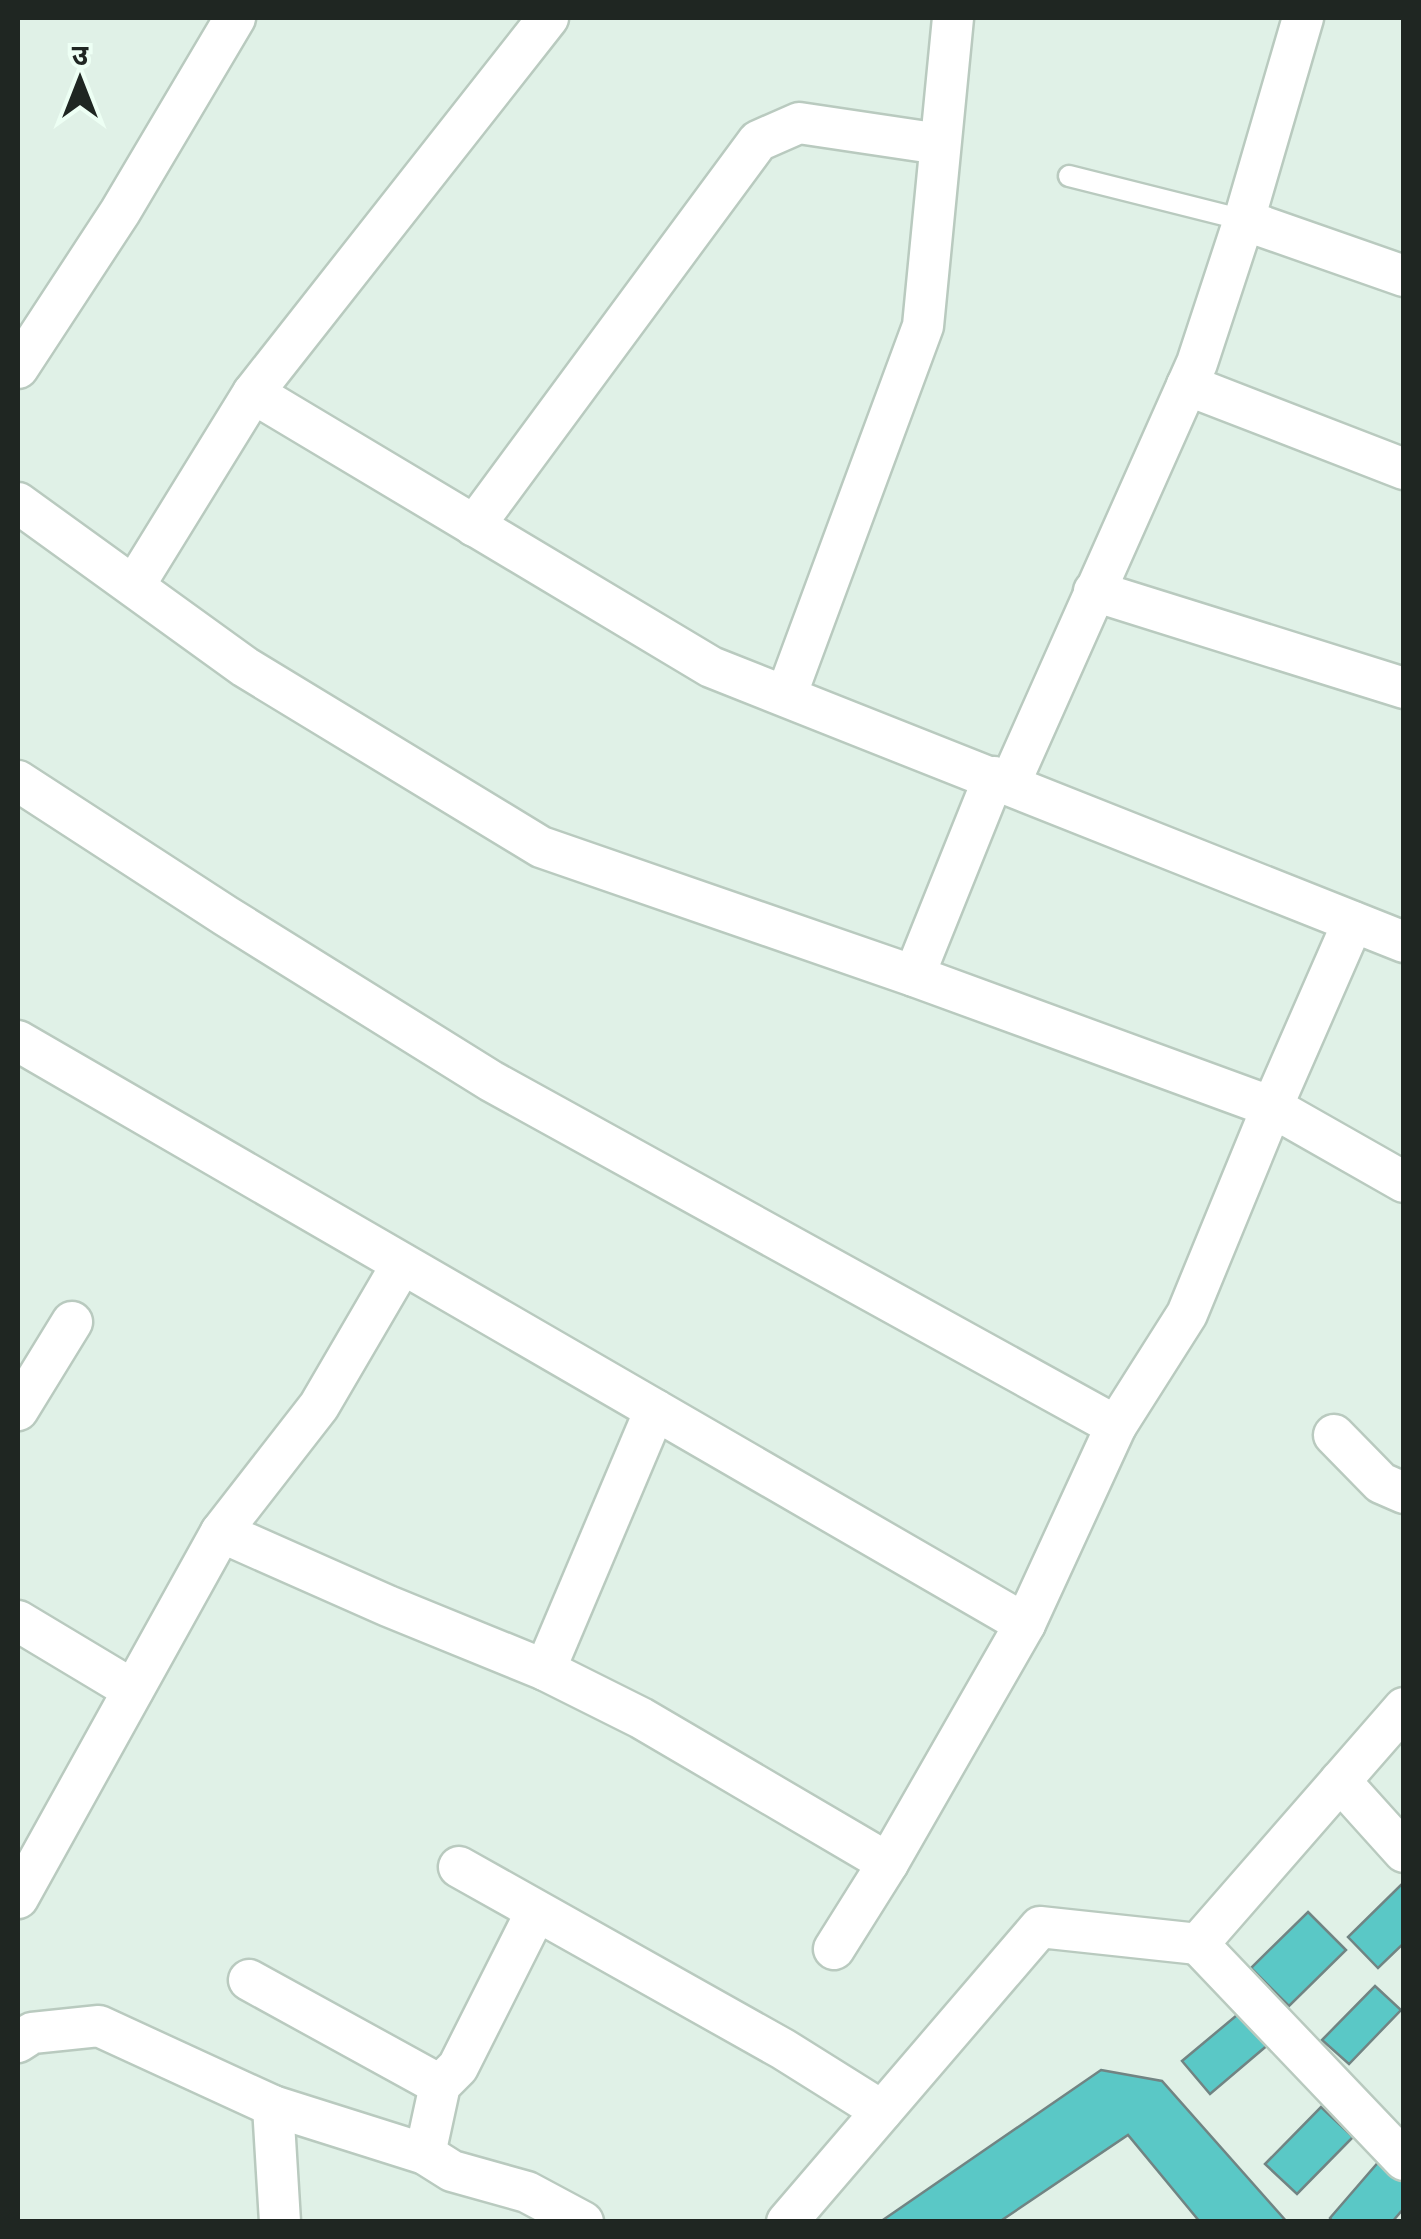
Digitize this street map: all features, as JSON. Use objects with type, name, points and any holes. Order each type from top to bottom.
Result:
[{"type":"street","points":[[18,368],[120,212],[235,18]]},
{"type":"street","points":[[134,586],[253,392],[548,18]]},
{"type":"street","points":[[786,696],[923,326],[952,18]]},
{"type":"street","points":[[914,976],[1197,362],[1244,220],[1303,18]]},
{"type":"street","points":[[474,526],[758,141],[800,123],[940,144]]},
{"type":"street","points":[[1244,220],[1404,276]]},
{"type":"street","points":[[1187,385],[1404,469]]},
{"type":"street","points":[[253,392],[711,667],[1404,942]]},
{"type":"street","points":[[18,503],[245,667],[541,848],[914,976],[1272,1107],[1404,1182]]},
{"type":"street","points":[[1094,591],[1404,688]]},
{"type":"street","points":[[23,798],[226,916],[491,1081],[1116,1426]]},
{"type":"street","points":[[834,1949],[1025,1624],[1116,1426],[1187,1314],[1352,922]]},
{"type":"street","points":[[18,1042],[1025,1624]]},
{"type":"street","points":[[18,1898],[221,1532],[319,1406],[402,1264]]},
{"type":"street","points":[[18,1410],[72,1322]]},
{"type":"street","points":[[545,1670],[655,1410]]},
{"type":"street","points":[[1334,1435],[1381,1483],[1404,1493]]},
{"type":"street","points":[[221,1532],[545,1670],[641,1718],[888,1862]]},
{"type":"street","points":[[18,1620],[133,1690]]},
{"type":"street","points":[[1198,1944],[1404,1708]]},
{"type":"street","points":[[1340,1781],[1404,1852]]},
{"type":"street","points":[[459,1868],[783,2050],[882,2111]]},
{"type":"street","points":[[425,2154],[440,2085],[458,2067],[536,1912]]},
{"type":"street","points":[[787,2222],[1040,1927],[1198,1944],[1404,2160]]},
{"type":"street","points":[[249,1980],[440,2085]]},
{"type":"street","points":[[18,2042],[32,2033],[99,2026],[273,2106],[425,2154],[452,2171],[528,2192],[582,2222]]},
{"type":"street","points":[[273,2106],[280,2222]]},
{"type":"lane","points":[[1069,176],[1244,220]]},
{"type":"building","points":[[1404,1882],[1404,1943],[1378,1968],[1348,1937]]},
{"type":"building","points":[[1308,1912],[1346,1950],[1289,2006],[1251,1968]]},
{"type":"building","points":[[1375,1986],[1401,2010],[1349,2064],[1322,2040]]},
{"type":"building","points":[[1243,2010],[1270,2043],[1210,2094],[1182,2061]]},
{"type":"building","points":[[1101,2070],[1162,2081],[1287,2222],[1200,2222],[1128,2135],[999,2222],[880,2222]]},
{"type":"building","points":[[1321,2107],[1353,2137],[1297,2194],[1265,2164]]},
{"type":"building","points":[[1381,2159],[1404,2178],[1404,2208],[1392,2222],[1333,2222],[1330,2218]]}]
